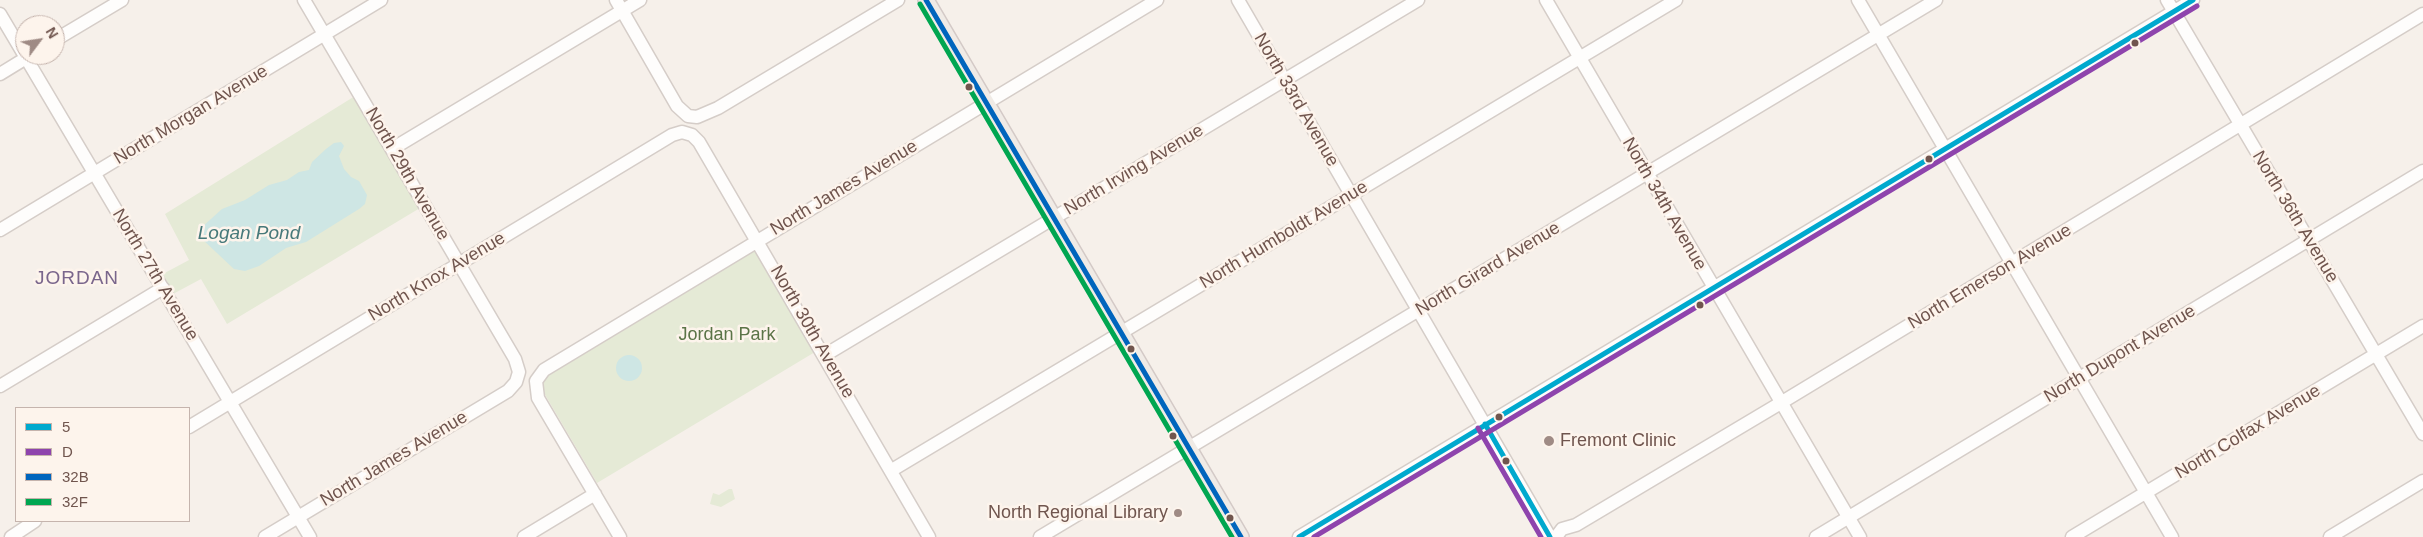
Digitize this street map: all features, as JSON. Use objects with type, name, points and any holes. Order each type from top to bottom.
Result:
[{"type":"main road","points":[[926,0],[1241,537]]},
{"type":"street","points":[[65,34],[122,0]]},
{"type":"street","name":"North 29th Avenue","points":[[304,0],[515,358],[519,377]]},
{"type":"street","name":"North Morgan Avenue","points":[[0,230],[381,0]]},
{"type":"street","points":[[392,149],[619,5],[640,0]]},
{"type":"street","points":[[619,5],[677,106],[692,117],[707,114],[898,0]]},
{"type":"street","name":"North James Avenue","points":[[595,494],[542,406],[536,389],[536,381],[540,373],[757,240],[1157,0]]},
{"type":"street","name":"North 33rd Avenue","points":[[1238,0],[1550,537]]},
{"type":"street","name":"North Irving Avenue","points":[[825,355],[1418,0]]},
{"type":"street","name":"North 34th Avenue","points":[[1546,0],[1713,289],[1860,537]]},
{"type":"street","name":"North Humboldt Avenue","points":[[892,470],[1676,0]]},
{"type":"street","points":[[1858,0],[2172,537]]},
{"type":"street","name":"North Girard Avenue","points":[[1040,537],[1936,0]]},
{"type":"street","points":[[1299,537],[1945,149],[2171,5],[2192,0]]},
{"type":"street","name":"North 36th Avenue","points":[[2171,5],[2423,434]]},
{"type":"street","name":"North 27th Avenue","points":[[0,14],[15,36]]},
{"type":"street","name":"North Emerson Avenue","points":[[1556,537],[1562,529],[1576,525],[1781,403],[2423,14]]},
{"type":"street","points":[[0,74],[15,65]]},
{"type":"street","name":"North 27th Avenue","points":[[34,65],[94,172],[310,537]]},
{"type":"street","name":"North 30th Avenue","points":[[687,133],[699,142],[892,470],[929,537]]},
{"type":"street","name":"North Knox Avenue","points":[[190,426],[672,135],[687,133]]},
{"type":"street","name":"North Dupont Avenue","points":[[1816,537],[2423,171]]},
{"type":"street","points":[[0,386],[162,288]]},
{"type":"street","name":"North Colfax Avenue","points":[[2072,537],[2423,326]]},
{"type":"street","name":"North James Avenue","points":[[265,537],[508,391],[519,377]]},
{"type":"street","points":[[2330,537],[2423,481]]},
{"type":"street","points":[[524,537],[595,494],[620,537]]},
{"type":"street","points":[[11,537],[34,522]]},
{"type":"green space","points":[[355,96],[420,208],[227,324],[201,279],[173,294],[161,275],[189,260],[165,214]]},
{"type":"green space","name":"Jordan Park","points":[[748,249],[756,251],[815,352],[597,483],[544,393],[543,379],[547,374]]},
{"type":"green space","points":[[732,489],[735,499],[721,507],[710,504],[713,493],[719,495]]},
{"type":"water","name":"Logan Pond","points":[[341,142],[344,146],[339,156],[344,169],[351,177],[359,181],[367,195],[365,204],[359,209],[306,242],[286,248],[259,266],[245,271],[234,269],[201,238],[201,228],[222,209],[245,200],[269,185],[287,180],[299,172],[309,170],[312,162],[326,149],[334,143]]},
{"type":"water","points":[[629,355],[638,359],[642,368],[638,377],[629,381],[620,377],[616,368],[620,359]]},
{"type":"transit line","name":"32B","points":[[926,0],[1241,537]]},
{"type":"transit line","name":"5","points":[[1299,537],[2193,0]]},
{"type":"transit line","name":"32F","points":[[920,4],[1232,537]]},
{"type":"transit line","name":"D","points":[[1314,537],[2197,6]]},
{"type":"transit line","name":"5","points":[[1485,424],[1550,537]]},
{"type":"transit line","name":"D","points":[[1478,428],[1541,537]]},
{"type":"place","name":"Fremont Clinic","points":[[1549,441]]},
{"type":"place","name":"North Regional Library","points":[[1178,513]]},
{"type":"district","name":"JORDAN","points":[[77,279]]}]
